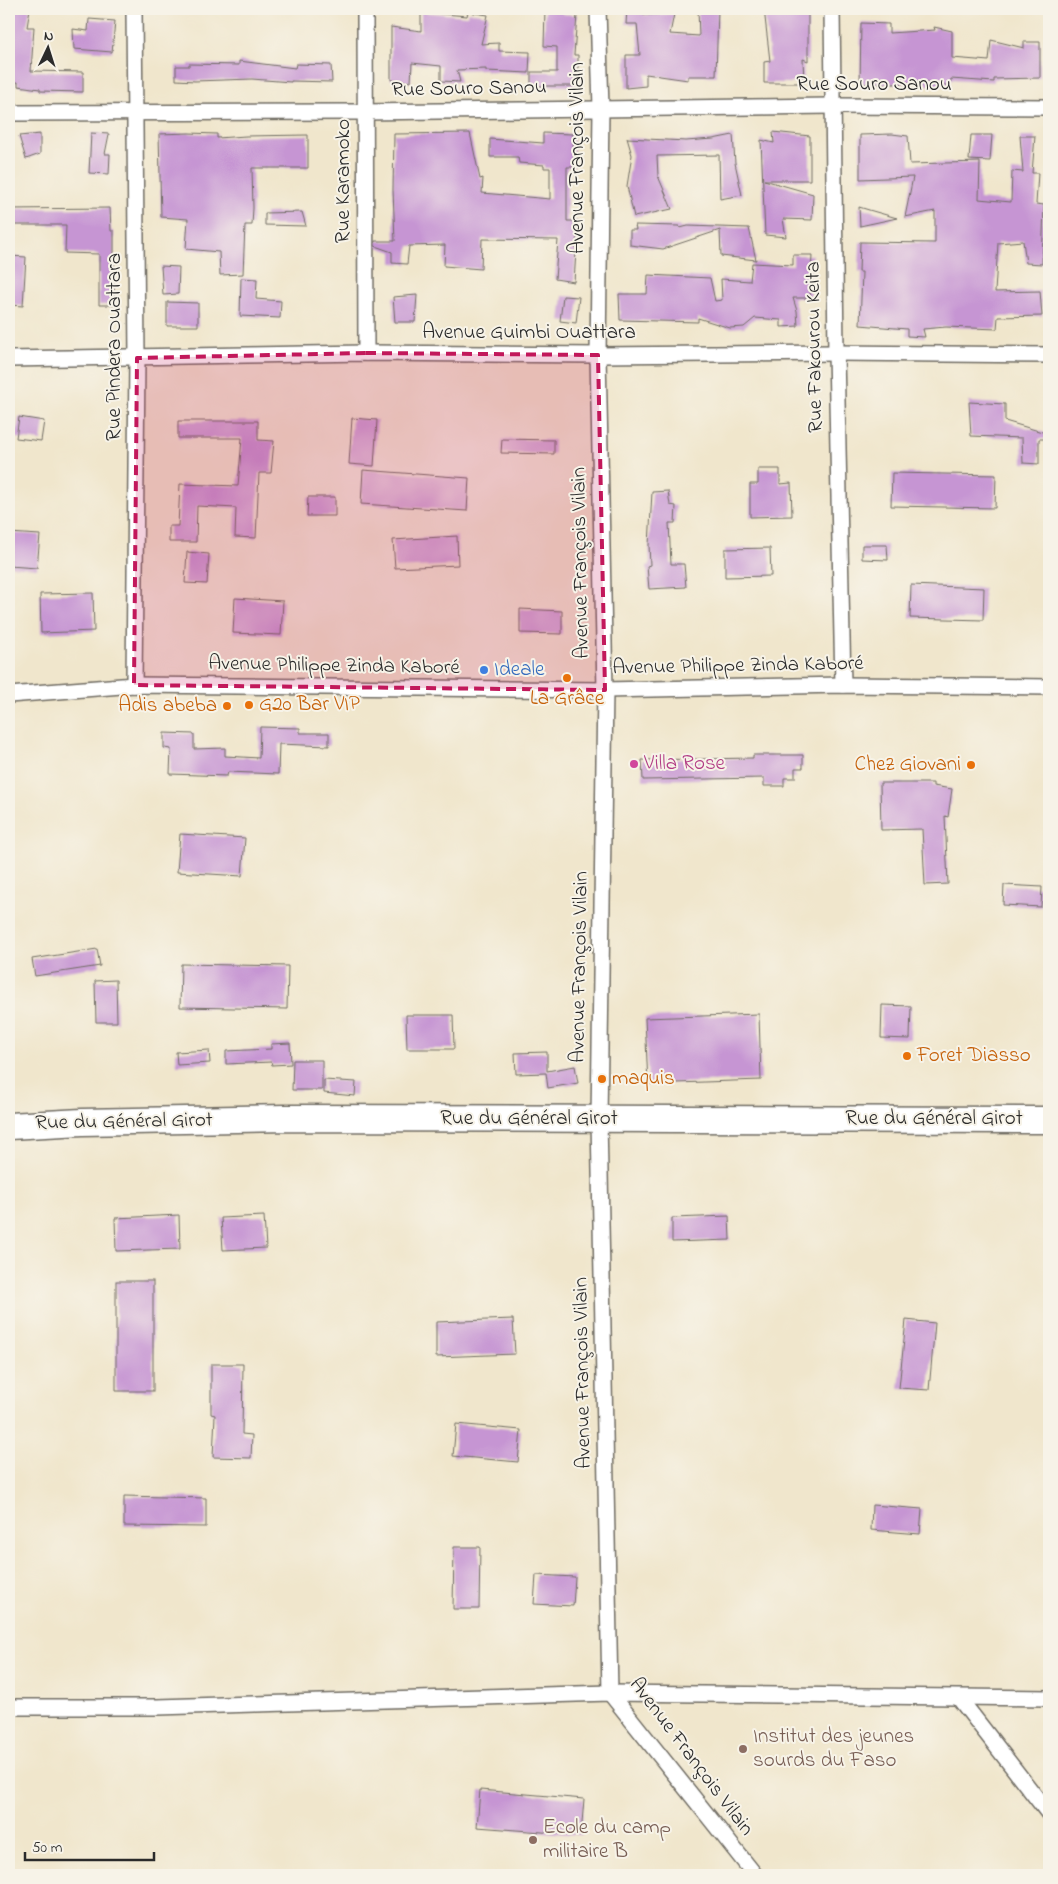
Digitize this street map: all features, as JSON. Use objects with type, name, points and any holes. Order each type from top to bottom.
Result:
[{"type":"highway","name":"Rue du Général Girot","points":[[9,1126],[82,1122],[286,1118],[1049,1120]]},
{"type":"street","name":"Rue Pindera Ouattara","points":[[134,9],[137,358],[134,685]]},
{"type":"street","name":"Rue Karamoko","points":[[365,9],[366,353]]},
{"type":"street","name":"Avenue François Vilain","points":[[598,9],[601,108],[598,355],[605,690],[599,1119],[610,1693],[755,1875]]},
{"type":"street","name":"Rue Fakourou Keita","points":[[832,9],[836,353],[843,685]]},
{"type":"street","name":"Rue Souro Sanou","points":[[9,113],[364,112],[833,106],[1049,107]]},
{"type":"street","name":"Avenue Guimbi Ouattara","points":[[9,359],[366,353],[1049,355]]},
{"type":"street","name":"Avenue Philippe Zinda Kaboré","points":[[9,695],[134,685],[605,690],[843,685],[1049,687]]},
{"type":"street","points":[[9,1707],[158,1707],[610,1693],[1049,1698]]},
{"type":"street","points":[[959,1698],[1049,1814]]},
{"type":"highlighted area","points":[[366,353],[598,355],[605,690],[134,685],[137,358]]},
{"type":"building","points":[[9,9],[30,9],[27,27],[34,27],[31,71],[83,72],[83,92],[40,91],[40,89],[18,86],[18,82],[9,83]]},
{"type":"building","points":[[545,9],[564,9],[563,14],[577,15],[574,55],[578,55],[578,86],[531,86],[531,72],[557,72],[557,47],[544,46]]},
{"type":"building","points":[[627,9],[644,9],[644,15],[674,14],[670,34],[699,36],[698,9],[718,9],[716,76],[688,76],[688,80],[646,74],[646,86],[626,88],[626,55],[640,55],[637,24],[626,24]]},
{"type":"building","points":[[764,9],[808,9],[808,61],[803,59],[804,83],[764,83],[764,62],[770,61]]},
{"type":"building","points":[[421,12],[467,16],[468,12],[488,15],[481,44],[499,43],[499,51],[530,52],[529,73],[486,71],[486,69],[457,70],[460,82],[441,81],[441,66],[412,63],[411,82],[391,80],[391,27],[421,31]]},
{"type":"building","points":[[89,19],[115,21],[112,52],[74,49],[73,29],[88,31]]},
{"type":"building","points":[[861,23],[889,24],[889,33],[935,30],[934,27],[952,31],[952,58],[989,61],[991,40],[1024,48],[1024,42],[1040,42],[1040,78],[994,79],[994,82],[951,79],[950,85],[927,85],[927,82],[860,84]]},
{"type":"building","points":[[239,61],[295,68],[296,64],[331,65],[332,82],[291,82],[252,79],[176,80],[176,66],[189,66],[189,64],[239,65]]},
{"type":"building","points":[[773,132],[810,136],[810,180],[764,180],[813,194],[812,220],[783,219],[786,237],[765,235],[761,140],[774,143]]},
{"type":"building","points":[[91,133],[109,134],[105,154],[110,154],[109,174],[89,173]]},
{"type":"building","points":[[470,133],[480,179],[483,178],[482,193],[550,199],[550,168],[544,168],[544,165],[519,163],[518,157],[490,157],[490,139],[543,143],[543,133],[573,134],[574,167],[567,167],[567,221],[578,221],[574,282],[555,279],[558,240],[482,239],[481,269],[444,266],[445,245],[409,246],[407,264],[392,263],[392,252],[375,246],[375,241],[395,241],[393,190],[394,134]]},
{"type":"building","points":[[40,134],[40,154],[26,159],[19,136]]},
{"type":"building","points":[[159,134],[217,134],[217,138],[308,135],[308,168],[252,168],[252,225],[245,225],[243,274],[220,275],[219,252],[186,249],[188,219],[161,217]]},
{"type":"building","points":[[892,134],[908,136],[910,164],[980,162],[979,199],[1011,202],[1012,171],[1023,172],[1020,136],[1035,136],[1032,173],[1038,173],[1036,204],[1044,205],[1042,264],[1026,263],[1023,241],[998,243],[995,292],[1040,291],[1042,316],[998,317],[997,329],[946,327],[923,329],[925,337],[907,336],[907,329],[860,325],[862,272],[859,272],[860,242],[935,243],[935,211],[905,217],[913,177],[860,179],[860,135]]},
{"type":"building","points":[[733,135],[735,163],[742,195],[720,199],[719,155],[657,156],[658,176],[672,209],[634,217],[627,186],[632,155],[627,138],[686,141]]},
{"type":"building","points":[[971,135],[992,135],[990,161],[969,160]]},
{"type":"building","points":[[859,207],[869,210],[897,218],[860,226]]},
{"type":"building","points":[[110,208],[111,231],[114,231],[114,305],[99,305],[99,254],[65,253],[66,225],[9,225],[9,209]]},
{"type":"building","points":[[302,212],[306,226],[265,225],[265,213]]},
{"type":"building","points":[[635,225],[679,226],[680,228],[688,226],[749,228],[756,260],[721,256],[720,230],[663,249],[630,245],[630,230],[636,230]]},
{"type":"building","points":[[793,255],[812,255],[810,298],[793,298],[797,311],[798,326],[781,327],[781,320],[755,318],[744,327],[730,328],[698,318],[698,322],[620,320],[619,294],[647,294],[648,275],[710,278],[715,301],[722,300],[721,279],[750,281],[752,263],[793,265]]},
{"type":"building","points":[[9,256],[26,257],[23,306],[9,305]]},
{"type":"building","points":[[161,266],[179,267],[178,294],[163,295]]},
{"type":"building","points":[[241,278],[257,279],[256,299],[281,301],[280,318],[240,316]]},
{"type":"building","points":[[417,295],[415,322],[395,322],[393,297]]},
{"type":"building","points":[[563,296],[579,297],[576,323],[560,321]]},
{"type":"building","points":[[167,302],[198,303],[198,326],[167,326]]},
{"type":"building","points":[[969,402],[1005,404],[1005,421],[1049,434],[1048,439],[1039,439],[1039,464],[1023,463],[1022,438],[971,436]]},
{"type":"building","points":[[19,417],[44,421],[41,441],[16,438]]},
{"type":"building","points":[[352,418],[377,420],[374,466],[349,464]]},
{"type":"building","points":[[178,421],[258,421],[258,440],[274,441],[271,473],[259,473],[256,538],[235,537],[236,508],[197,506],[196,542],[169,542],[169,526],[178,526],[180,484],[238,486],[242,438],[178,438]]},
{"type":"building","points":[[502,439],[554,440],[554,454],[501,453]]},
{"type":"building","points":[[758,469],[780,469],[780,484],[791,483],[792,516],[750,517],[750,484],[758,484]]},
{"type":"building","points":[[363,470],[469,478],[467,511],[361,504]]},
{"type":"building","points":[[892,473],[996,475],[995,508],[891,506]]},
{"type":"building","points":[[668,491],[670,505],[676,506],[675,523],[669,523],[671,564],[684,564],[686,587],[649,589],[647,566],[650,565],[649,545],[652,492]]},
{"type":"building","points":[[308,497],[335,497],[335,516],[307,516]]},
{"type":"building","points":[[9,533],[40,535],[37,568],[9,566]]},
{"type":"building","points":[[457,536],[458,565],[395,568],[393,540]]},
{"type":"building","points":[[862,545],[887,545],[888,560],[862,559]]},
{"type":"building","points":[[770,548],[771,576],[725,577],[725,549]]},
{"type":"building","points":[[187,552],[209,554],[207,584],[185,583]]},
{"type":"building","points":[[911,585],[984,588],[983,620],[910,618]]},
{"type":"building","points":[[93,593],[94,631],[41,633],[40,594]]},
{"type":"building","points":[[235,598],[283,601],[281,635],[233,633]]},
{"type":"building","points":[[520,609],[562,611],[562,634],[520,633]]},
{"type":"building","points":[[260,727],[300,728],[300,733],[329,733],[329,746],[279,744],[278,774],[228,772],[227,776],[170,774],[171,749],[164,748],[164,733],[194,734],[194,749],[225,748],[225,756],[259,758]]},
{"type":"building","points":[[753,755],[803,755],[803,768],[795,768],[795,778],[784,778],[784,786],[764,786],[764,778],[643,780],[642,760],[753,758]]},
{"type":"building","points":[[880,783],[933,783],[933,786],[952,789],[948,817],[945,816],[948,884],[925,885],[922,829],[881,830]]},
{"type":"building","points":[[180,834],[245,838],[242,876],[177,872]]},
{"type":"building","points":[[1004,885],[1042,887],[1041,907],[1003,905]]},
{"type":"building","points":[[97,949],[100,966],[35,976],[32,959]]},
{"type":"building","points":[[181,964],[288,966],[287,1009],[180,1007]]},
{"type":"building","points":[[116,980],[117,1022],[96,1022],[95,981]]},
{"type":"building","points":[[882,1005],[911,1006],[910,1039],[881,1038]]},
{"type":"building","points":[[759,1014],[761,1080],[648,1084],[645,1018]]},
{"type":"building","points":[[406,1015],[453,1015],[454,1049],[407,1049]]},
{"type":"building","points":[[290,1043],[291,1064],[272,1065],[271,1062],[226,1064],[226,1051],[271,1049],[271,1044]]},
{"type":"building","points":[[209,1050],[210,1063],[177,1065],[176,1052]]},
{"type":"building","points":[[547,1052],[547,1071],[575,1066],[578,1083],[548,1088],[546,1073],[516,1074],[515,1053]]},
{"type":"building","points":[[293,1060],[322,1060],[322,1090],[292,1090]]},
{"type":"building","points":[[324,1080],[356,1082],[355,1096],[324,1093]]},
{"type":"building","points":[[179,1215],[180,1249],[116,1251],[115,1218]]},
{"type":"building","points":[[264,1216],[266,1248],[223,1250],[221,1218]]},
{"type":"building","points":[[729,1216],[730,1240],[672,1242],[672,1218]]},
{"type":"building","points":[[116,1281],[153,1281],[153,1391],[116,1391]]},
{"type":"building","points":[[513,1319],[515,1354],[436,1357],[436,1322]]},
{"type":"building","points":[[906,1320],[935,1323],[929,1390],[899,1388]]},
{"type":"building","points":[[211,1364],[243,1364],[242,1434],[252,1435],[251,1458],[213,1457],[215,1415],[211,1414]]},
{"type":"building","points":[[456,1424],[521,1430],[518,1462],[453,1456]]},
{"type":"building","points":[[124,1496],[206,1498],[206,1527],[124,1526]]},
{"type":"building","points":[[872,1505],[922,1509],[920,1534],[871,1530]]},
{"type":"building","points":[[454,1547],[480,1547],[479,1609],[453,1609]]},
{"type":"building","points":[[536,1575],[575,1577],[573,1606],[534,1604]]},
{"type":"building","points":[[480,1790],[584,1799],[581,1835],[477,1827]]},
{"type":"place","name":"Ideale","points":[[484,670]]},
{"type":"place","name":"La Grâce","points":[[567,678]]},
{"type":"place","name":"G20 Bar VIP","points":[[249,705]]},
{"type":"place","name":"Adis abeba","points":[[227,706]]},
{"type":"place","name":"Villa Rose","points":[[634,764]]},
{"type":"place","name":"Chez Giovani","points":[[971,765]]},
{"type":"place","name":"Foret Diasso","points":[[907,1056]]},
{"type":"place","name":"maquis","points":[[602,1079]]},
{"type":"place","name":"Institut des jeunes sourds du Faso","points":[[743,1749]]},
{"type":"place","name":"Ecole du camp militaire B","points":[[533,1840]]}]
